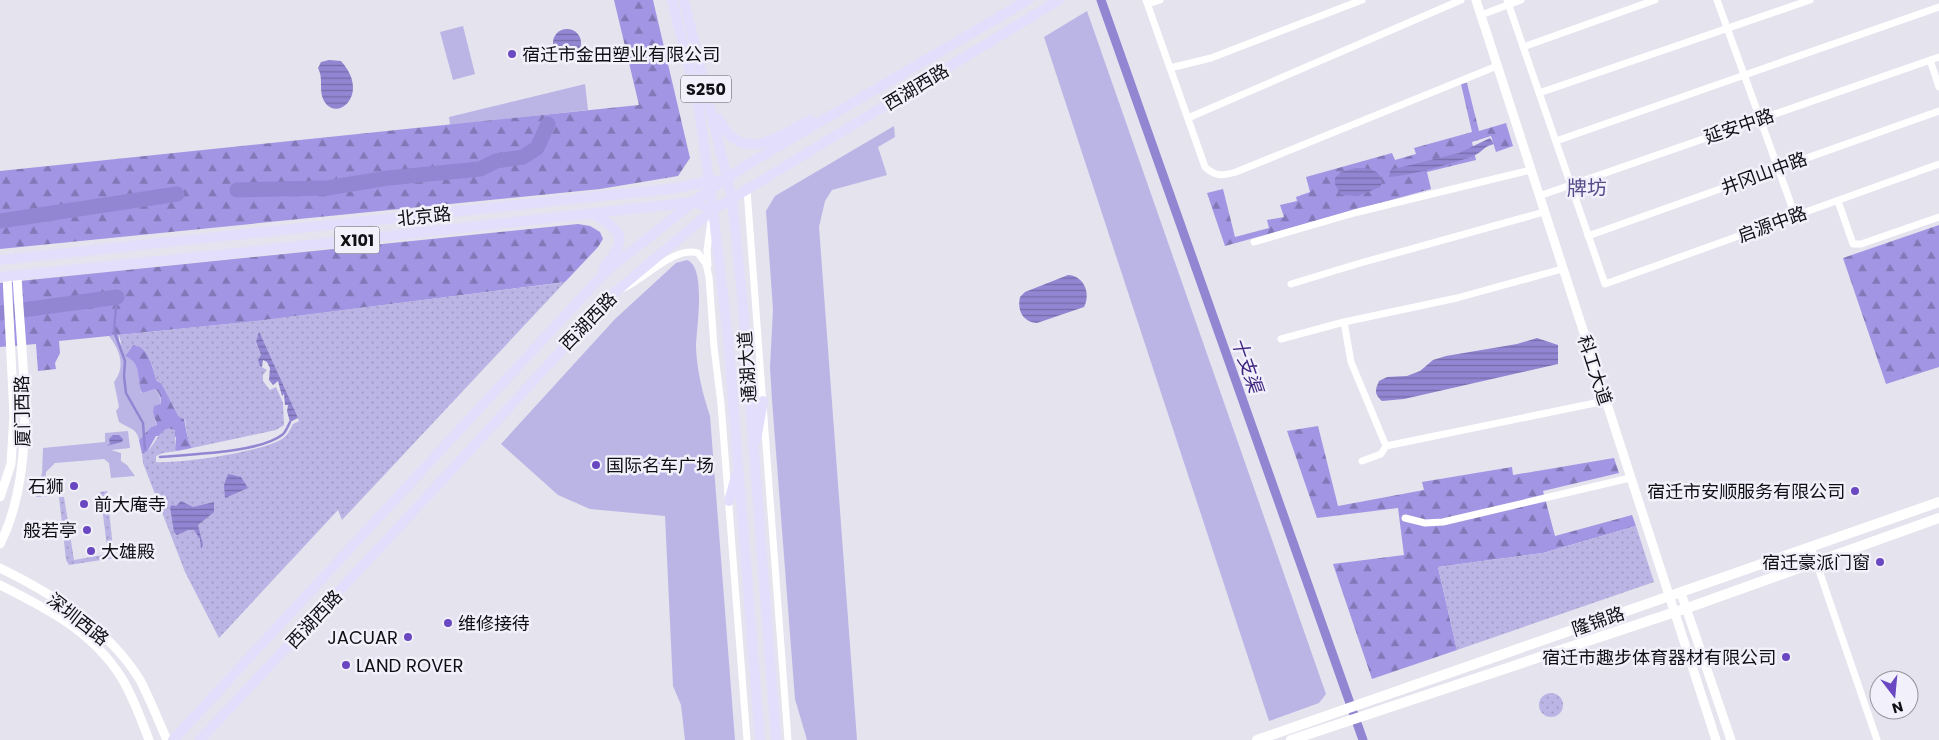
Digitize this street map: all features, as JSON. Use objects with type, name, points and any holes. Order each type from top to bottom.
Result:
[{"type":"main road","name":"通湖大道","points":[[672,0],[699,109],[713,210],[728,337],[760,740]]},
{"type":"main road","name":"通湖大道","points":[[684,0],[732,199],[742,296],[776,740]]},
{"type":"main road","name":"西湖西路","points":[[172,740],[610,268],[694,202],[710,185],[727,178],[882,84],[1028,0]]},
{"type":"main road","name":"西湖西路","points":[[200,740],[614,293],[713,210],[1059,0]]},
{"type":"main road","points":[[710,103],[725,133],[748,145],[760,144],[771,141],[853,95],[882,84]]},
{"type":"main road","name":"北京路","points":[[0,260],[710,185]]},
{"type":"main road","name":"北京路","points":[[8,276],[694,202],[713,210]]},
{"type":"main road","points":[[591,288],[620,245],[620,240],[609,223],[593,214]]},
{"type":"main road","points":[[753,453],[763,401]]},
{"type":"main road","points":[[729,501],[738,468]]},
{"type":"main road","name":"隆锦路","points":[[1257,740],[1939,502]]},
{"type":"main road","name":"隆锦路","points":[[1292,740],[1674,613],[1939,518]]},
{"type":"street","points":[[1160,0],[1147,2],[1205,168],[1214,175],[1223,176],[1497,66]]},
{"type":"street","points":[[1170,68],[1211,58],[1362,0]]},
{"type":"street","points":[[1188,118],[1461,0]]},
{"type":"street","name":"科工大道","points":[[1476,0],[1668,597],[1716,740]]},
{"type":"street","points":[[1481,15],[1508,2],[1521,0]]},
{"type":"street","points":[[1523,47],[1655,0]]},
{"type":"street","points":[[1717,0],[1795,215]]},
{"type":"street","points":[[1539,93],[1810,0]]},
{"type":"street","points":[[1508,2],[1588,236]]},
{"type":"street","points":[[1556,141],[1939,6]]},
{"type":"street","name":"延安中路","points":[[1539,196],[1939,57]]},
{"type":"street","points":[[1930,60],[1939,87]]},
{"type":"street","name":"井冈山中路","points":[[1588,236],[1939,111]]},
{"type":"street","name":"启源中路","points":[[1588,236],[1605,284],[1939,164]]},
{"type":"street","points":[[1254,242],[1354,213],[1530,170]]},
{"type":"street","points":[[747,190],[788,740]]},
{"type":"street","points":[[1838,201],[1853,244],[1861,244],[1939,216]]},
{"type":"street","points":[[713,210],[707,250],[708,271],[729,501],[747,740]]},
{"type":"street","points":[[1291,284],[1544,212]]},
{"type":"street","points":[[614,293],[639,281],[683,252],[698,253],[708,271]]},
{"type":"street","points":[[1281,339],[1344,322],[1457,298],[1562,269]]},
{"type":"street","name":"厦门西路","points":[[0,497],[11,464],[14,415],[13,301],[8,276]]},
{"type":"street","points":[[1344,322],[1351,362],[1386,446]]},
{"type":"street","name":"厦门西路","points":[[0,544],[14,507],[23,460],[24,423],[14,330]]},
{"type":"street","points":[[1362,461],[1381,454],[1386,446],[1605,401]]},
{"type":"street","points":[[1405,518],[1425,523],[1443,522],[1630,478]]},
{"type":"street","points":[[1811,547],[1877,740]]},
{"type":"street","name":"深圳西路","points":[[0,568],[26,581],[64,605],[109,640],[140,681],[167,740]]},
{"type":"street","name":"深圳西路","points":[[0,585],[37,603],[84,632],[109,659],[122,678],[149,740]]},
{"type":"street","points":[[1681,593],[1731,740]]},
{"type":"shaded area","points":[[1087,11],[1326,694],[1319,703],[1269,721],[1044,37]]},
{"type":"shaded area","points":[[463,26],[475,74],[453,80],[440,32]]},
{"type":"shaded area","points":[[567,29],[577,33],[581,43],[577,53],[567,57],[557,53],[553,43],[557,33]]},
{"type":"shaded area","points":[[329,60],[341,61],[349,73],[353,84],[349,102],[343,107],[336,109],[330,107],[324,101],[321,93],[321,76],[318,68],[321,62]]},
{"type":"shaded area","points":[[585,84],[588,110],[450,125],[449,117]]},
{"type":"shaded area","points":[[894,126],[895,137],[878,147],[887,175],[832,190],[825,201],[819,227],[857,740],[807,740],[795,699],[770,368],[773,309],[766,211],[775,196]]},
{"type":"shaded area","points":[[1490,138],[1494,144],[1487,146],[1478,154],[1419,172],[1389,177],[1390,171],[1394,169],[1459,153]]},
{"type":"shaded area","points":[[1355,168],[1372,170],[1379,174],[1382,183],[1380,187],[1358,196],[1341,195],[1335,184],[1335,178],[1341,172]]},
{"type":"shaded area","points":[[687,260],[693,265],[699,286],[696,348],[701,383],[710,416],[735,740],[685,740],[681,705],[673,686],[665,516],[590,509],[558,495],[501,444],[615,319],[676,263]]},
{"type":"shaded area","points":[[1068,275],[1078,278],[1085,286],[1087,296],[1084,307],[1037,323],[1028,320],[1022,315],[1019,302],[1020,297],[1025,292]]},
{"type":"shaded area","points":[[565,282],[342,520],[338,510],[219,638],[185,572],[143,463],[142,454],[168,428],[175,430],[175,449],[177,451],[156,456],[156,462],[201,459],[239,453],[272,444],[282,439],[293,424],[299,421],[259,331],[256,343],[261,355],[260,366],[267,370],[263,375],[263,381],[270,390],[276,387],[283,403],[284,425],[276,430],[192,448],[188,439],[185,420],[178,416],[161,383],[157,381],[146,353],[143,349],[133,345],[125,356],[119,335],[255,321]]},
{"type":"shaded area","points":[[259,331],[298,418],[290,422],[287,411],[288,405],[285,405],[284,394],[282,396],[278,381],[273,385],[269,380],[270,368],[267,362],[263,360],[262,367],[260,366],[258,360],[261,355],[256,342]]},
{"type":"shaded area","points":[[119,335],[119,341],[139,369],[141,393],[155,389],[159,393],[161,404],[155,421],[157,425],[151,427],[139,440],[134,431],[119,422],[116,411],[119,407],[114,382],[121,365],[119,353],[109,336]]},
{"type":"shaded area","points":[[1537,338],[1558,345],[1558,364],[1404,399],[1382,401],[1376,394],[1379,381],[1387,377],[1407,376],[1420,371],[1433,360],[1517,344]]},
{"type":"shaded area","points":[[128,431],[130,448],[111,450],[121,453],[121,461],[127,465],[135,476],[111,478],[109,463],[104,459],[55,463],[46,472],[45,486],[47,494],[51,496],[36,497],[42,473],[43,448],[105,442],[105,433]]},
{"type":"shaded area","points":[[113,435],[119,435],[123,439],[122,442],[106,446],[110,444],[109,439]]},
{"type":"shaded area","points":[[228,474],[241,477],[248,488],[225,498],[224,485]]},
{"type":"shaded area","points":[[107,491],[114,558],[69,565],[66,560],[59,497],[64,497],[74,560],[108,554],[100,492]]},
{"type":"shaded area","points":[[181,501],[193,507],[214,502],[214,512],[198,525],[203,545],[201,549],[200,539],[194,530],[188,530],[177,535],[174,532],[170,507],[172,505],[176,506]]},
{"type":"shaded area","points":[[1636,526],[1654,582],[1457,650],[1438,567],[1543,553]]},
{"type":"shaded area","points":[[1551,693],[1559,697],[1563,705],[1559,713],[1551,717],[1543,713],[1539,705],[1543,697]]},
{"type":"green space","points":[[614,0],[653,0],[690,158],[678,176],[600,189],[0,249],[0,171],[639,105]]},
{"type":"green space","points":[[1467,83],[1479,131],[1506,123],[1513,146],[1496,152],[1491,136],[1472,142],[1476,160],[1427,172],[1431,189],[1225,246],[1207,193],[1223,189],[1235,237],[1269,228],[1267,220],[1284,217],[1280,205],[1297,201],[1296,197],[1310,192],[1306,177],[1392,153],[1395,160],[1416,154],[1414,148],[1472,132],[1461,84]]},
{"type":"green space","points":[[578,224],[590,226],[600,232],[603,239],[598,247],[565,282],[259,321],[59,341],[60,353],[55,363],[56,369],[38,371],[36,344],[0,347],[0,283]]},
{"type":"green space","points":[[1939,225],[1939,367],[1886,384],[1843,258]]},
{"type":"green space","points":[[133,345],[143,349],[146,353],[157,381],[161,383],[184,419],[192,448],[177,451],[175,450],[176,437],[156,436],[147,452],[142,454],[139,440],[151,427],[157,425],[153,412],[154,406],[161,404],[161,399],[155,389],[142,393],[137,367],[131,359],[125,356]]},
{"type":"green space","points":[[1318,426],[1338,506],[1424,490],[1422,482],[1512,467],[1513,475],[1614,458],[1619,473],[1543,491],[1555,536],[1632,515],[1636,526],[1543,553],[1438,567],[1457,650],[1372,679],[1333,564],[1404,555],[1398,508],[1317,518],[1287,431]]},
{"type":"waterway","name":"十支渠","points":[[1101,0],[1363,740]]},
{"type":"waterway","points":[[237,190],[327,188],[388,178],[480,169],[496,161],[523,157],[537,148],[548,124]]},
{"type":"waterway","points":[[0,221],[177,194]]},
{"type":"waterway","points":[[117,297],[114,331],[125,361],[126,393],[143,423],[145,449]]},
{"type":"waterway","points":[[0,313],[117,297]]},
{"type":"waterway","points":[[160,457],[223,452],[257,446],[282,435],[290,422]]},
{"type":"place","name":"宿迁市金田塑业有限公司","points":[[512,54]]},
{"type":"place","name":"国际名车广场","points":[[596,465]]},
{"type":"place","name":"石狮","points":[[74,486]]},
{"type":"place","name":"宿迁市安顺服务有限公司","points":[[1855,491]]},
{"type":"place","name":"前大庵寺","points":[[84,504]]},
{"type":"place","name":"般若亭","points":[[87,530]]},
{"type":"place","name":"大雄殿","points":[[91,551]]},
{"type":"place","name":"宿迁豪派门窗","points":[[1880,562]]},
{"type":"place","name":"维修接待","points":[[448,623]]},
{"type":"place","name":"JACUAR","points":[[408,637]]},
{"type":"place","name":"宿迁市趣步体育器材有限公司","points":[[1786,657]]},
{"type":"place","name":"LAND ROVER","points":[[346,665]]},
{"type":"district","name":"牌坊","points":[[1587,188]]}]
